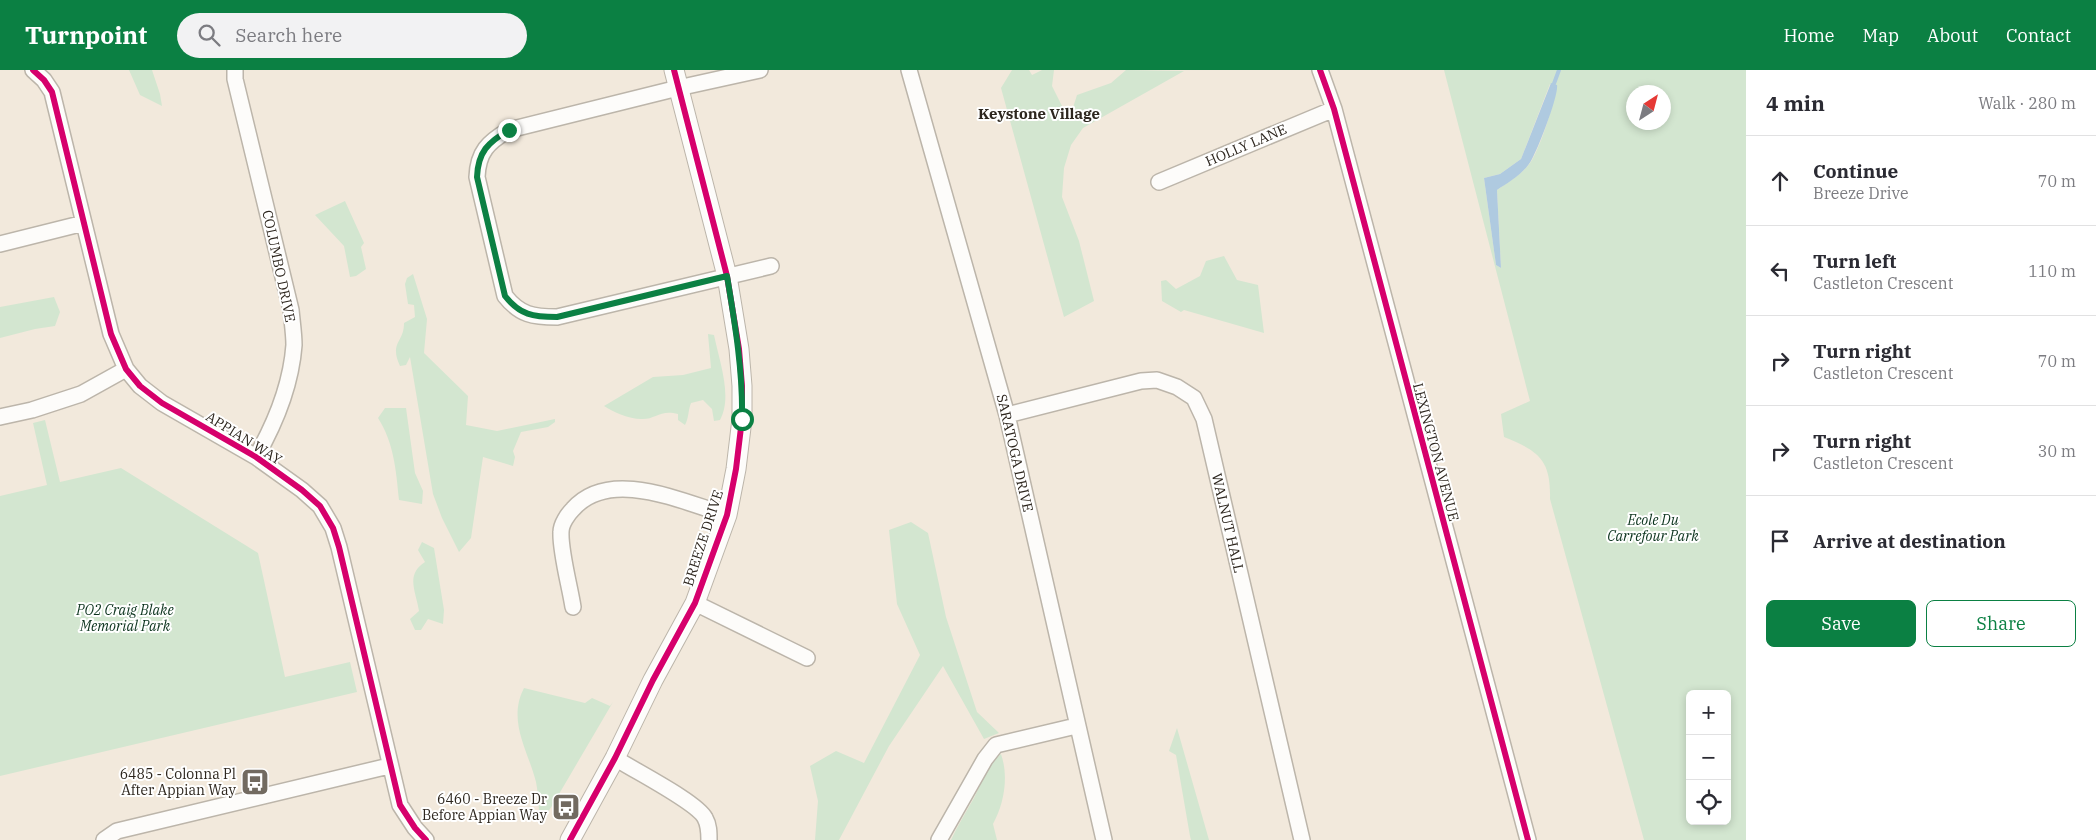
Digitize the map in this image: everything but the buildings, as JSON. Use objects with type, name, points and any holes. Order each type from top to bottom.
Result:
[{"type":"street","name":"APPIAN WAY","points":[[33,70],[44,80],[52,92],[111,334],[126,369],[140,386],[162,403],[256,457],[302,490],[320,506],[333,528],[400,806],[426,840]]},
{"type":"street","name":"COLUMBO DRIVE","points":[[235,70],[235,80],[290,310],[294,343],[290,382],[278,413],[256,457]]},
{"type":"street","points":[[760,70],[676,79],[509,130],[496,137],[486,147],[478,163],[477,177],[505,296],[513,306],[526,314],[541,317],[557,317],[771,266]]},
{"type":"street","name":"SARATOGA DRIVE","points":[[909,70],[1007,415],[1076,726],[1104,840]]},
{"type":"street","name":"LEXINGTON AVENUE","points":[[1320,70],[1334,109],[1528,840]]},
{"type":"street","name":"BREEZE DRIVE","points":[[570,840],[615,758],[653,680],[695,604],[727,515],[736,469],[742,419],[739,349],[727,276],[676,79]]},
{"type":"street","name":"HOLLY LANE","points":[[1159,182],[1334,109]]},
{"type":"street","points":[[0,244],[84,223]]},
{"type":"street","points":[[0,417],[32,410],[81,394],[126,369]]},
{"type":"street","name":"WALNUT HALL","points":[[1007,415],[1141,381],[1157,380],[1177,387],[1194,398],[1204,419],[1302,840]]},
{"type":"street","points":[[573,607],[561,531],[568,514],[579,502],[608,490],[625,488],[641,490],[727,515]]},
{"type":"street","points":[[695,604],[807,658]]},
{"type":"street","points":[[939,840],[985,759],[996,745],[1076,726]]},
{"type":"street","points":[[615,758],[692,804],[704,816],[710,830],[709,840]]},
{"type":"street","points":[[104,840],[117,831],[389,766]]},
{"type":"green space","points":[[129,70],[152,70],[162,106],[140,95]]},
{"type":"green space","points":[[1012,70],[1029,70],[1032,75],[1042,70],[1054,70],[1052,86],[1069,120],[1077,95],[1111,83],[1126,70],[1184,71],[1083,128],[1071,145],[1064,168],[1062,197],[1079,241],[1094,301],[1064,317],[1001,88]]},
{"type":"green space","name":"Ecole Du Carrefour Park","points":[[1444,70],[1746,70],[1746,840],[1644,840],[1550,499],[1550,486],[1545,466],[1534,452],[1504,437],[1501,414],[1530,401]],"holes":[[[1550,84],[1556,85],[1553,103],[1540,144],[1532,160],[1521,173],[1497,190],[1501,268],[1496,265],[1484,178],[1500,174],[1521,159]]]},
{"type":"green space","points":[[345,201],[364,243],[361,247],[366,269],[356,276],[350,277],[344,246],[315,215]]},
{"type":"green space","points":[[1224,256],[1237,280],[1258,285],[1264,333],[1184,310],[1181,312],[1162,301],[1161,281],[1166,280],[1176,289],[1200,276],[1206,261]]},
{"type":"green space","points":[[413,274],[427,319],[424,353],[468,396],[466,425],[497,431],[555,419],[555,422],[548,427],[521,432],[513,451],[515,457],[513,466],[483,457],[471,538],[459,552],[442,518],[433,494],[410,357],[406,365],[400,366],[396,352],[404,323],[415,317],[414,305],[408,304],[405,284],[407,278]]},
{"type":"green space","points":[[54,297],[60,312],[55,326],[0,338],[0,307]]},
{"type":"green space","points":[[708,334],[714,335],[724,378],[725,401],[724,411],[720,420],[714,421],[712,409],[703,400],[691,403],[685,425],[678,420],[678,414],[667,413],[646,419],[636,419],[621,415],[604,406],[653,377],[683,375],[711,368]]},
{"type":"green space","points":[[385,408],[406,408],[415,473],[423,491],[422,504],[399,500],[391,447],[378,418]]},
{"type":"green space","name":"PO2 Craig Blake Memorial Park","points":[[45,420],[60,482],[121,468],[258,553],[285,677],[350,662],[357,692],[0,776],[0,496],[47,485],[33,423]]},
{"type":"green space","points":[[911,522],[928,533],[946,617],[977,712],[999,733],[984,739],[943,666],[889,746],[839,840],[815,840],[818,801],[810,766],[836,751],[864,763],[920,655],[897,604],[889,530]]},
{"type":"green space","points":[[422,542],[434,548],[444,610],[443,624],[428,619],[421,630],[415,630],[410,619],[419,611],[413,584],[415,572],[425,562],[418,550]]},
{"type":"green space","points":[[524,688],[585,703],[592,698],[610,706],[613,702],[545,816],[539,810],[536,782],[518,724],[519,700]]},
{"type":"green space","points":[[1177,728],[1209,840],[1191,840],[1176,755],[1169,751]]},
{"type":"green space","points":[[1001,754],[1005,781],[1000,808],[993,824],[997,840],[951,840],[988,769]]},
{"type":"water","points":[[1551,83],[1557,85],[1557,91],[1548,122],[1535,153],[1521,173],[1497,190],[1501,268],[1496,265],[1484,178],[1500,174],[1521,159]]},
{"type":"waterway","points":[[1552,89],[1559,70]]},
{"type":"cycle path","points":[[33,70],[44,80],[52,92],[111,334],[126,369],[140,386],[162,403],[256,457],[302,490],[320,506],[333,528],[400,805],[415,828],[426,840]]},
{"type":"cycle path","points":[[570,840],[615,758],[653,680],[695,603],[727,515],[736,469],[742,419],[739,349],[727,276],[674,70]]},
{"type":"cycle path","points":[[1320,70],[1334,109],[1528,840]]},
{"type":"place","name":"6485 - Colonna Pl After Appian Way","points":[[255,782]]},
{"type":"place","name":"6460 - Breeze Dr Before Appian Way","points":[[566,807]]},
{"type":"district","name":"Keystone Village","points":[[1039,114]]},
{"type":"route","points":[[509,130],[496,137],[486,147],[478,163],[477,177],[505,296],[513,306],[526,314],[541,317],[557,317],[727,276],[739,349],[742,419]]}]
